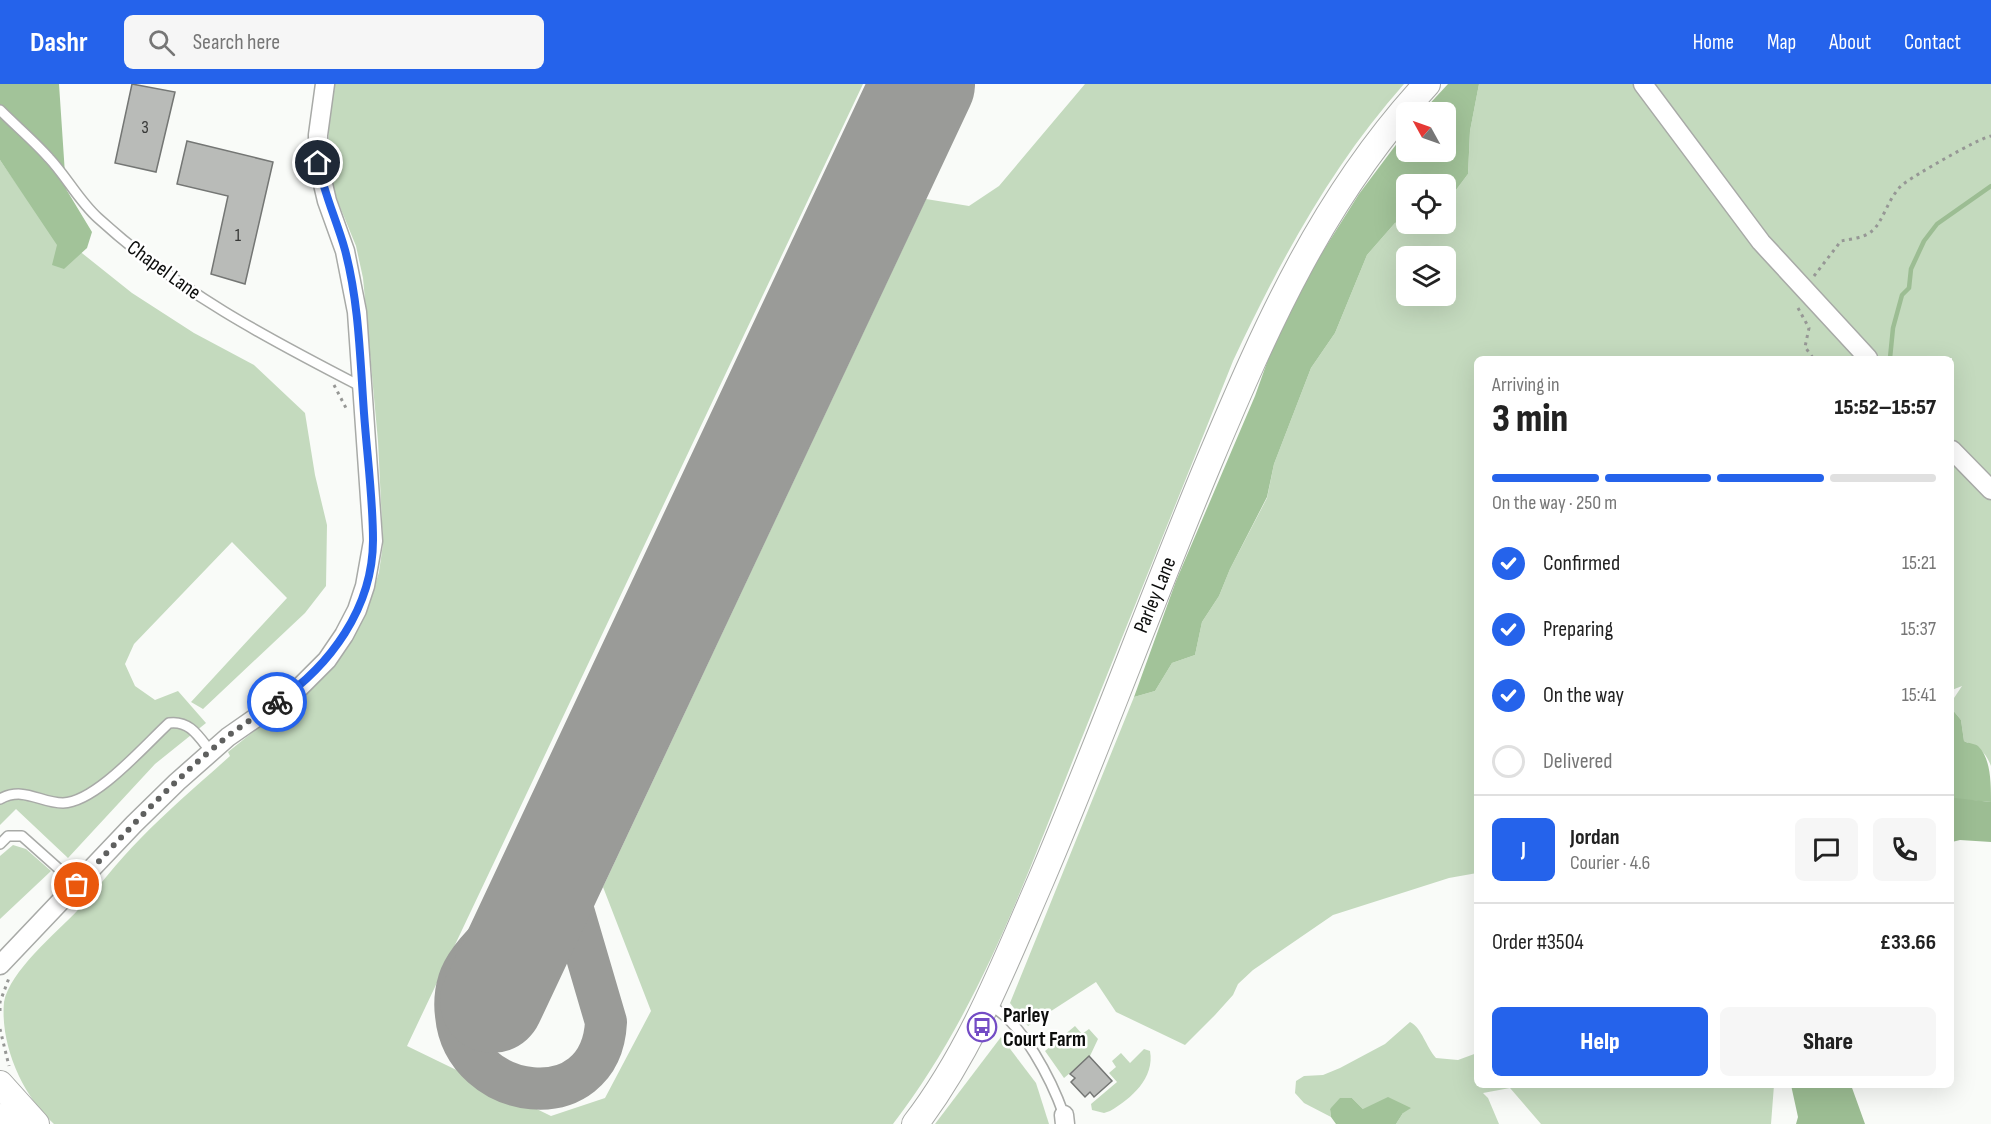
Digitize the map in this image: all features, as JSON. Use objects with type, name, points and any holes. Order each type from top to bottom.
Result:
[{"type":"main road","name":"Parley Lane","points":[[915,1124],[930,1104],[987,1005],[1060,836],[1205,471],[1284,291],[1334,204],[1370,154],[1427,84]]},
{"type":"main road","points":[[0,1084],[36,1124]]},
{"type":"main road","points":[[0,1117],[11,1124]]},
{"type":"street","points":[[2,966],[134,824],[228,737],[300,687],[327,660],[357,610],[365,586],[373,541],[355,302],[345,251],[327,201],[318,163],[318,135],[325,84]]},
{"type":"street","points":[[1643,84],[1761,242],[1866,356]]},
{"type":"street","points":[[1954,452],[1991,490]]},
{"type":"lane","name":"Chapel Lane","points":[[0,110],[50,158],[95,216],[144,258],[169,277],[254,332],[362,387]]},
{"type":"lane","points":[[0,799],[8,795],[32,795],[63,803],[83,799],[99,789],[169,723],[187,724],[211,752]]},
{"type":"lane","points":[[0,844],[8,836],[22,836],[77,885]]},
{"type":"lane","points":[[987,1005],[1004,1015],[1021,1036],[1044,1071],[1065,1119]]},
{"type":"path","points":[[1812,356],[1805,347],[1809,328],[1792,299],[1823,267],[1841,241],[1873,231],[1888,201],[1901,186],[1914,176],[1991,136]]},
{"type":"path","points":[[337,374],[333,387],[344,401],[349,414]]},
{"type":"shaded area","points":[[0,84],[59,84],[66,189],[92,232],[87,248],[64,269],[52,265],[57,245],[0,160]]},
{"type":"shaded area","points":[[335,84],[863,84],[407,1046],[551,1116],[605,1098],[651,1011],[603,887],[926,199],[969,206],[999,186],[1085,84],[1404,84],[1353,148],[1308,216],[1251,324],[1233,361],[1016,902],[995,949],[949,1039],[923,1083],[893,1124],[54,1124],[43,1113],[24,1085],[10,1053],[4,1019],[4,1002],[15,978],[34,954],[77,911],[151,828],[230,756],[228,752],[304,691],[358,628],[370,602],[379,572],[383,544],[378,441],[363,278],[356,246],[330,175],[328,123]]},
{"type":"shaded area","points":[[1448,84],[1479,84],[1470,131],[1468,174],[1456,190],[1456,174],[1396,174],[1396,223],[1367,255],[1335,333],[1311,368],[1274,464],[1267,497],[1230,569],[1219,596],[1202,622],[1195,655],[1172,663],[1155,691],[1134,697],[1176,581],[1255,396],[1279,329],[1318,259],[1359,194],[1396,145],[1396,162],[1456,162],[1456,102],[1431,102]]},
{"type":"shaded area","points":[[1479,84],[1991,84],[1991,766],[1984,753],[1964,741],[1961,720],[1954,711],[1954,698],[1962,686],[1954,689],[1954,356],[1474,356],[1474,874],[1449,878],[1333,915],[1253,970],[1238,984],[1233,995],[1215,1015],[1185,1045],[1116,1012],[1096,982],[1028,1026],[1010,1003],[1134,697],[1155,691],[1172,663],[1195,655],[1202,622],[1219,596],[1230,569],[1267,498],[1274,464],[1311,368],[1335,333],[1367,255],[1396,223],[1396,234],[1456,234],[1456,190],[1468,174],[1470,131]]},
{"type":"shaded area","points":[[0,160],[43,222],[132,293],[194,333],[254,365],[305,413],[315,475],[327,525],[326,586],[305,613],[203,709],[191,702],[287,598],[232,542],[134,644],[125,664],[135,686],[155,700],[178,691],[206,723],[155,764],[68,858],[16,809],[0,825]]},
{"type":"shaded area","points":[[1954,711],[1961,720],[1964,741],[1978,746],[1986,757],[1991,802],[1954,799]]},
{"type":"shaded area","points":[[1954,798],[1991,802],[1991,842],[1954,842]]},
{"type":"shaded area","points":[[13,845],[26,849],[51,871],[0,919],[0,856]]},
{"type":"shaded area","points":[[1410,1022],[1418,1029],[1436,1058],[1458,1060],[1474,1054],[1474,1088],[1510,1088],[1483,1093],[1488,1098],[1499,1124],[1396,1124],[1403,1113],[1363,1109],[1352,1098],[1330,1109],[1331,1117],[1304,1103],[1295,1093],[1296,1081],[1304,1076],[1323,1075],[1385,1044]]},
{"type":"shaded area","points":[[1075,1026],[1082,1034],[1089,1029],[1098,1039],[1090,1056],[1064,1078],[1045,1051]]},
{"type":"shaded area","points":[[1001,1037],[1036,1083],[1049,1124],[935,1124]]},
{"type":"shaded area","points":[[1144,1049],[1150,1051],[1151,1061],[1140,1087],[1110,1111],[1104,1113],[1092,1110],[1091,1104],[1117,1082],[1109,1073],[1116,1067],[1112,1061],[1121,1053],[1130,1063]]},
{"type":"shaded area","points":[[1510,1088],[1774,1088],[1771,1124],[1541,1124]]},
{"type":"shaded area","points":[[1792,1088],[1852,1088],[1865,1124],[1796,1124],[1798,1117]]},
{"type":"shaded area","points":[[1388,1097],[1411,1108],[1403,1113],[1396,1124],[1336,1124],[1331,1117],[1330,1109],[1340,1098],[1352,1098],[1363,1109]]},
{"type":"building","points":[[132,84],[175,92],[156,172],[115,163]]},
{"type":"building","points":[[187,141],[273,162],[245,284],[211,274],[228,196],[177,184]]},
{"type":"building","points":[[1089,1056],[1112,1081],[1094,1097],[1090,1092],[1085,1097],[1071,1082],[1075,1078],[1070,1074]]},
{"type":"waterway","points":[[1890,356],[1893,328],[1902,295],[1909,288],[1911,269],[1924,241],[1937,224],[1991,186]]},
{"type":"taxiway","points":[[921,88],[926,84]]},
{"type":"taxiway","points":[[558,866],[533,897],[477,951],[463,971],[456,993],[456,1015],[465,1044],[482,1067],[506,1082],[532,1088],[558,1086],[582,1075],[598,1054],[606,1022],[564,879],[563,864],[567,846]]},
{"type":"runway","points":[[492,1001],[923,84]]},
{"type":"way so far","points":[[77,885],[177,782],[228,737],[277,702]]},
{"type":"place","name":"Parley Court Farm","points":[[982,1027]]},
{"type":"route","points":[[277,702],[300,687],[327,660],[344,635],[357,610],[365,586],[373,541],[357,312],[345,251],[322,185],[318,163]]}]
